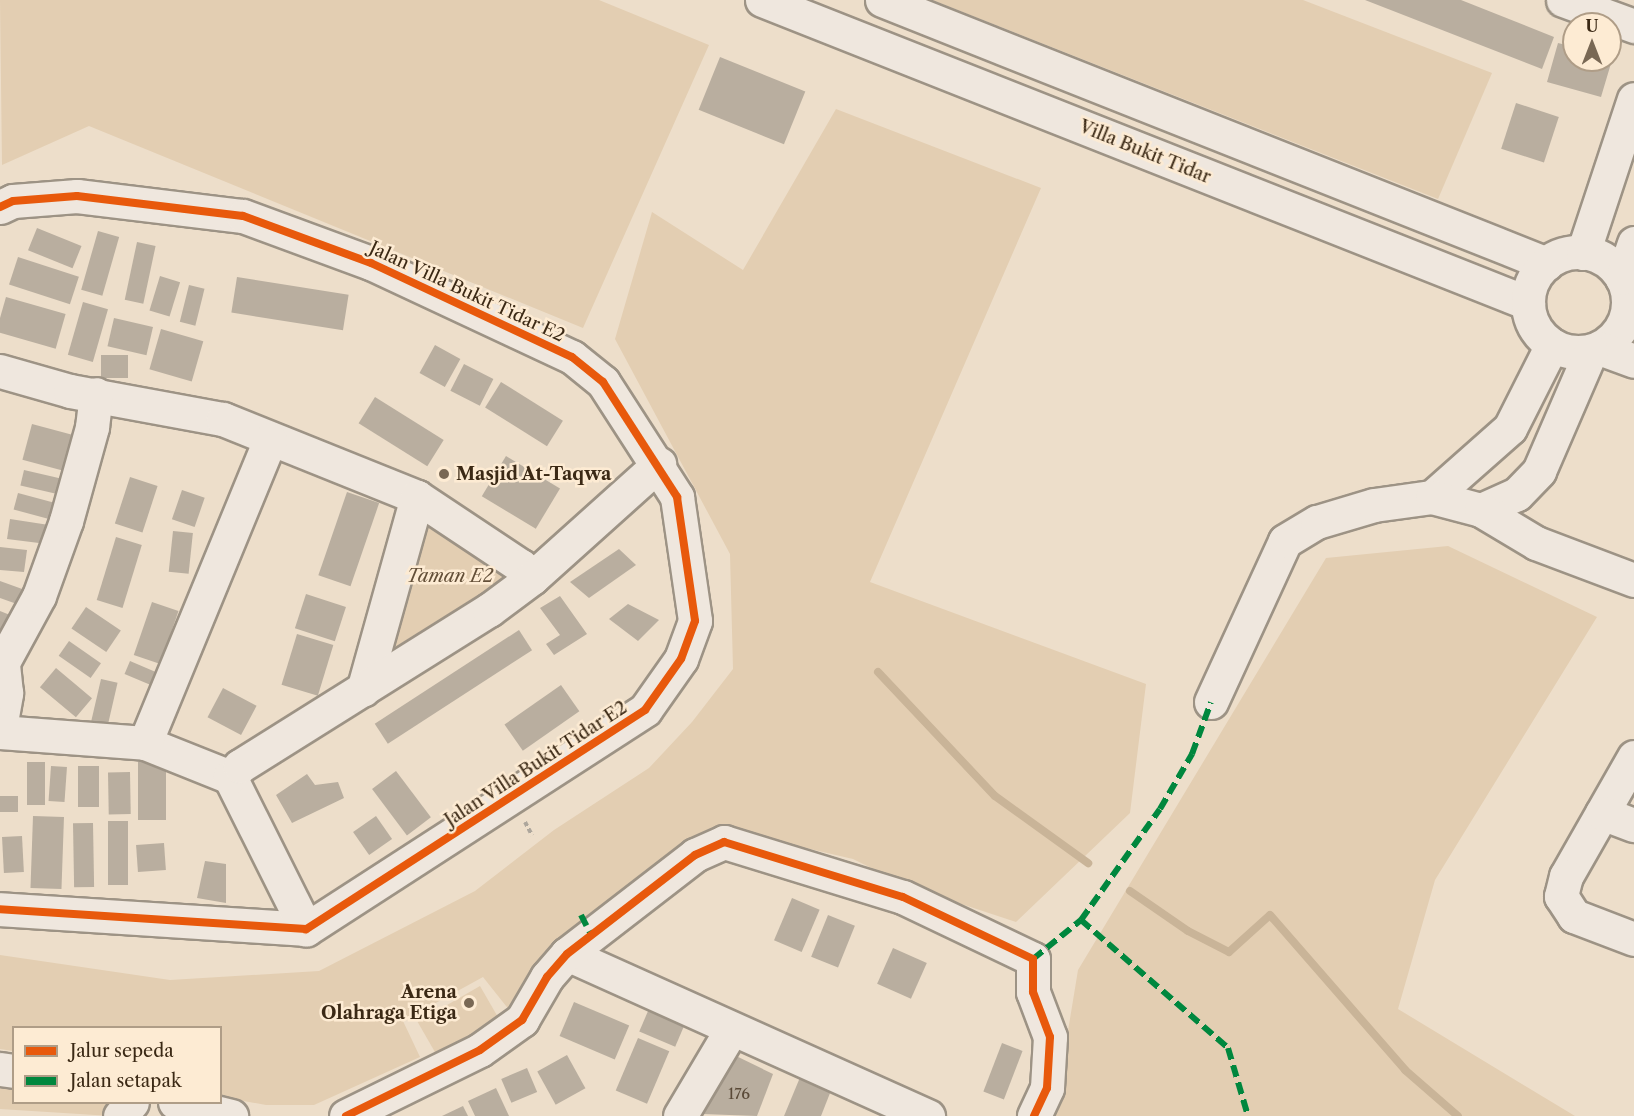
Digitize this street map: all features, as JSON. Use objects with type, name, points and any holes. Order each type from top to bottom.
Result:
[{"type":"street","name":"Villa Bukit Tidar","points":[[762,0],[1528,303]]},
{"type":"street","points":[[882,0],[1547,264]]},
{"type":"street","points":[[1563,0],[1634,26]]},
{"type":"street","points":[[1583,253],[1634,99]]},
{"type":"street","name":"Jalan Villa Bukit Tidar E2","points":[[0,207],[13,201],[77,196],[243,216],[371,262],[572,357],[603,382],[659,464],[677,497],[694,621],[681,659],[645,710],[306,929]]},
{"type":"street","points":[[1481,510],[1517,494],[1539,471],[1595,349],[1625,321],[1634,243]]},
{"type":"street","points":[[1628,291],[1606,261],[1583,253],[1566,254],[1547,264],[1533,282],[1528,303],[1536,328],[1552,345],[1569,352],[1595,349],[1634,362]]},
{"type":"street","points":[[1432,497],[1455,474],[1490,450],[1510,428],[1552,345]]},
{"type":"street","points":[[0,371],[96,394],[223,419],[270,440],[417,497],[521,566],[532,578]]},
{"type":"street","points":[[0,728],[6,693],[2,662],[39,596],[66,521],[92,427],[96,394]]},
{"type":"street","points":[[145,743],[270,440]]},
{"type":"street","points":[[230,777],[240,766],[363,690],[532,578],[659,464]]},
{"type":"street","points":[[1455,474],[1481,510]]},
{"type":"street","points":[[363,690],[417,497]]},
{"type":"street","points":[[1211,702],[1285,541],[1317,522],[1374,505],[1432,497],[1481,510],[1536,543],[1634,580]]},
{"type":"street","points":[[0,732],[145,743],[230,777],[306,929]]},
{"type":"street","points":[[1634,757],[1566,876],[1561,896],[1574,916],[1634,939]]},
{"type":"street","points":[[1602,813],[1634,825]]},
{"type":"street","points":[[346,1116],[480,1050],[522,1020],[547,977],[567,954],[695,855],[724,842],[903,897],[1032,959],[1032,992],[1050,1037],[1047,1088],[1034,1116]]},
{"type":"street","points":[[0,909],[306,929]]},
{"type":"street","points":[[567,954],[731,1030],[872,1105],[928,1116]]},
{"type":"street","points":[[680,1116],[731,1030]]},
{"type":"street","points":[[120,1116],[130,1104]]},
{"type":"street","points":[[184,1104],[231,1116]]},
{"type":"green space","points":[[0,0],[599,0],[709,45],[583,328],[89,126],[2,165]]},
{"type":"green space","points":[[932,0],[1303,0],[1492,73],[1438,199]]},
{"type":"green space","points":[[836,109],[1041,188],[870,582],[1146,684],[1130,813],[1016,922],[910,887],[853,859],[716,827],[554,942],[510,1011],[483,977],[403,1021],[420,1057],[314,1105],[266,1105],[222,1097],[222,1026],[12,1026],[12,1051],[0,1049],[0,955],[170,980],[319,971],[475,891],[554,830],[649,768],[692,722],[733,669],[730,554],[615,339],[652,212],[743,270]]},
{"type":"green space","name":"Taman E2","points":[[429,520],[512,577],[390,656]]},
{"type":"green space","points":[[1448,546],[1597,617],[1435,880],[1398,1009],[1575,1116],[1054,1116],[1078,970],[1326,558]]},
{"type":"green space","name":"Arena Olahraga Etiga","points":[[480,986],[499,1019],[437,1055],[418,1022]]},
{"type":"green space","points":[[0,1080],[12,1081],[12,1104],[113,1104],[111,1116],[0,1109]]},
{"type":"building","points":[[1365,0],[1461,0],[1554,37],[1542,69]]},
{"type":"building","points":[[1558,43],[1562,44],[1562,72],[1608,72],[1601,97],[1547,82]]},
{"type":"building","points":[[720,57],[805,91],[784,144],[699,110]]},
{"type":"building","points":[[1516,103],[1559,117],[1544,163],[1501,149]]},
{"type":"building","points":[[37,228],[82,246],[73,268],[28,250]]},
{"type":"building","points":[[98,231],[119,237],[102,296],[81,290]]},
{"type":"building","points":[[137,242],[156,246],[143,304],[125,300]]},
{"type":"building","points":[[18,257],[79,277],[70,304],[9,285]]},
{"type":"building","points":[[160,276],[180,282],[170,317],[149,310]]},
{"type":"building","points":[[237,277],[349,295],[343,330],[231,313]]},
{"type":"building","points":[[189,285],[205,289],[195,326],[180,322]]},
{"type":"building","points":[[6,297],[66,314],[56,349],[0,333],[0,318]]},
{"type":"building","points":[[83,302],[108,309],[93,362],[68,355]]},
{"type":"building","points":[[114,318],[153,327],[146,355],[107,346]]},
{"type":"building","points":[[161,329],[203,341],[192,382],[149,369]]},
{"type":"building","points":[[435,345],[460,359],[445,387],[419,373]]},
{"type":"building","points":[[101,355],[128,355],[128,378],[101,378]]},
{"type":"building","points":[[464,364],[493,379],[480,406],[450,391]]},
{"type":"building","points":[[501,382],[563,421],[547,446],[485,407]]},
{"type":"building","points":[[375,397],[444,440],[427,466],[359,423]]},
{"type":"building","points":[[32,424],[87,439],[77,474],[22,460]]},
{"type":"building","points":[[506,456],[560,488],[536,529],[482,496]]},
{"type":"building","points":[[24,470],[74,481],[70,497],[20,486]]},
{"type":"building","points":[[130,477],[158,486],[142,533],[115,524]]},
{"type":"building","points":[[182,490],[205,498],[195,527],[172,519]]},
{"type":"building","points":[[347,492],[379,503],[350,586],[318,575]]},
{"type":"building","points":[[18,493],[68,506],[64,523],[14,509]]},
{"type":"building","points":[[10,519],[62,527],[55,545],[7,539]]},
{"type":"building","points":[[173,531],[193,533],[189,574],[169,572]]},
{"type":"building","points":[[116,537],[142,545],[123,608],[97,600]]},
{"type":"building","points":[[0,547],[27,550],[24,572],[0,570]]},
{"type":"building","points":[[619,549],[636,565],[589,598],[570,582]]},
{"type":"building","points":[[0,581],[36,594],[31,609],[0,598]]},
{"type":"building","points":[[306,594],[346,607],[335,641],[295,628]]},
{"type":"building","points":[[560,596],[587,634],[554,655],[546,644],[560,635],[540,608]]},
{"type":"building","points":[[152,602],[178,611],[160,664],[134,655]]},
{"type":"building","points":[[628,604],[659,620],[638,641],[609,619]]},
{"type":"building","points":[[86,607],[121,630],[106,652],[71,629]]},
{"type":"building","points":[[0,611],[10,615],[0,641]]},
{"type":"building","points":[[519,630],[532,650],[388,744],[375,724]]},
{"type":"building","points":[[297,634],[333,645],[318,696],[282,685]]},
{"type":"building","points":[[69,641],[101,663],[91,678],[59,656]]},
{"type":"building","points":[[130,661],[160,674],[155,687],[125,674]]},
{"type":"building","points":[[56,668],[92,698],[76,717],[40,687]]},
{"type":"building","points":[[101,679],[118,683],[108,726],[91,722]]},
{"type":"building","points":[[561,685],[579,711],[523,751],[504,725]]},
{"type":"building","points":[[223,688],[257,706],[241,735],[208,717]]},
{"type":"building","points":[[27,762],[45,762],[45,805],[27,805]]},
{"type":"building","points":[[138,762],[166,762],[166,820],[138,820]]},
{"type":"building","points":[[51,766],[67,767],[65,802],[49,801]]},
{"type":"building","points":[[78,766],[99,766],[99,807],[78,807]]},
{"type":"building","points":[[396,771],[431,817],[407,835],[372,789]]},
{"type":"building","points":[[108,772],[130,772],[131,814],[109,814]]},
{"type":"building","points":[[307,774],[315,785],[338,782],[344,798],[292,823],[276,795]]},
{"type":"building","points":[[0,796],[18,796],[18,812],[0,812]]},
{"type":"building","points":[[33,816],[64,817],[61,889],[30,888]]},
{"type":"building","points":[[376,816],[392,839],[369,855],[353,832]]},
{"type":"building","points":[[108,821],[128,821],[128,885],[108,885]]},
{"type":"building","points":[[73,823],[93,823],[94,887],[74,887]]},
{"type":"building","points":[[22,836],[24,872],[4,873],[2,837]]},
{"type":"building","points":[[164,843],[166,870],[138,872],[136,845]]},
{"type":"building","points":[[205,861],[226,864],[226,903],[197,898]]},
{"type":"building","points":[[792,898],[820,910],[802,952],[774,940]]},
{"type":"building","points":[[828,915],[855,926],[838,968],[811,957]]},
{"type":"building","points":[[893,948],[927,963],[911,999],[877,984]]},
{"type":"building","points":[[574,1002],[629,1025],[615,1060],[560,1036]]},
{"type":"building","points":[[651,1004],[687,1019],[675,1047],[639,1032]]},
{"type":"building","points":[[638,1038],[669,1051],[647,1104],[616,1090]]},
{"type":"building","points":[[1002,1043],[1023,1051],[1004,1099],[983,1092]]},
{"type":"building","points":[[732,1054],[773,1074],[757,1116],[702,1114]]},
{"type":"building","points":[[567,1055],[585,1088],[556,1105],[537,1071]]},
{"type":"building","points":[[527,1068],[537,1092],[511,1103],[501,1079]]},
{"type":"building","points":[[801,1075],[832,1088],[821,1116],[784,1116]]},
{"type":"building","points":[[496,1088],[509,1116],[475,1116],[468,1101]]},
{"type":"building","points":[[463,1106],[468,1116],[442,1116]]},
{"type":"waterway","points":[[878,672],[995,796],[1088,863]]},
{"type":"waterway","points":[[1130,891],[1188,931],[1229,952],[1270,915],[1405,1070],[1458,1116]]},
{"type":"marked path","points":[[1033,959],[1081,920],[1160,809],[1192,754],[1211,702]]},
{"type":"marked path","points":[[581,915],[591,935]]},
{"type":"marked path","points":[[1081,920],[1228,1048],[1248,1116]]},
{"type":"cycle path","points":[[0,207],[13,201],[77,196],[243,216],[371,263],[572,357],[603,382],[677,497],[695,621],[681,659],[645,710],[306,929],[0,909]]},
{"type":"cycle path","points":[[346,1116],[480,1050],[522,1020],[547,977],[567,954],[695,855],[724,842],[903,897],[1033,959],[1033,992],[1050,1037],[1047,1088],[1034,1116]]},
{"type":"place","name":"Masjid At-Taqwa","points":[[444,474]]},
{"type":"place","name":"Arena Olahraga Etiga","points":[[469,1003]]}]
